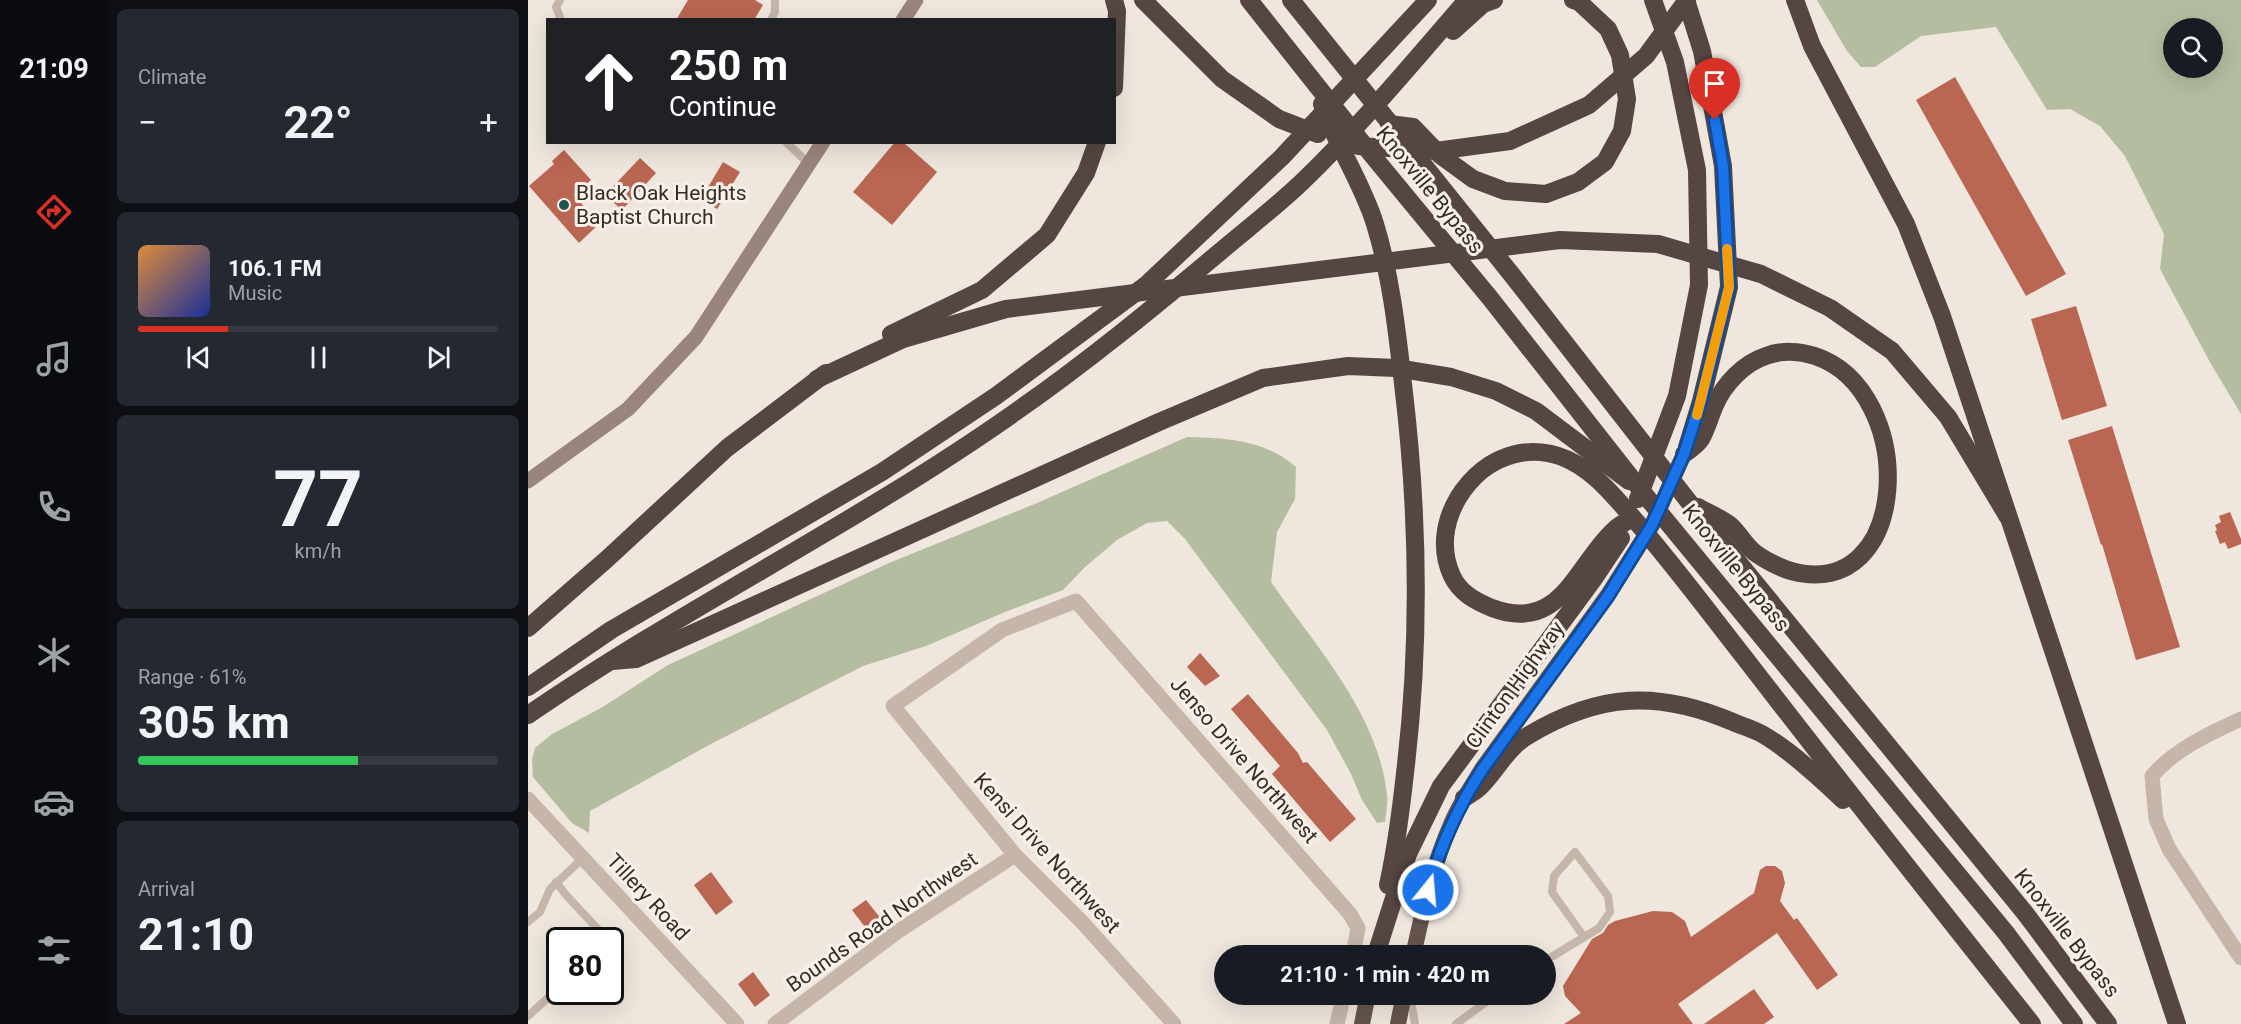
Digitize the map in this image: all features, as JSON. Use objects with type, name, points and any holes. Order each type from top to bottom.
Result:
[{"type":"highway","points":[[1114,0],[1117,11],[1116,37]]},
{"type":"highway","points":[[1143,0],[1222,79],[1279,119],[1350,146],[1436,151],[1510,141],[1589,105],[1646,56],[1686,0]]},
{"type":"highway","name":"Knoxville Bypass","points":[[1249,0],[1372,155],[1490,298],[1621,470],[1641,489],[1675,529],[2006,933],[2074,1024]]},
{"type":"highway","name":"Knoxville Bypass","points":[[1291,0],[1512,275],[1689,502],[2025,913],[2108,1024]]},
{"type":"highway","points":[[528,687],[611,630],[882,472],[996,396],[1146,285],[1282,157],[1428,0]]},
{"type":"highway","points":[[528,715],[608,661],[897,490],[1014,413],[1160,303],[1302,182],[1396,81],[1467,0]]},
{"type":"highway","points":[[1396,81],[1483,4],[1494,0]]},
{"type":"highway","points":[[1389,124],[1413,127],[1440,155],[1473,179],[1505,191],[1546,194],[1578,182],[1605,162],[1622,131],[1627,99],[1620,55],[1608,29],[1580,2],[1573,0]]},
{"type":"highway","points":[[1380,945],[1408,854],[1441,786],[1616,547],[1629,520],[1677,396],[1699,285],[1697,170],[1675,62],[1653,0]]},
{"type":"highway","points":[[1684,454],[1701,401],[1729,287],[1723,166],[1702,51],[1686,0]]},
{"type":"highway","points":[[1795,0],[1812,46],[1906,224],[1972,404],[2177,1024]]},
{"type":"highway","points":[[1309,75],[1375,224],[1393,301],[1412,456],[1418,572],[1414,703],[1399,822],[1378,930],[1378,945]]},
{"type":"highway","points":[[528,628],[607,559],[727,448],[817,379],[899,329],[982,290],[1047,235],[1086,173],[1095,144]]},
{"type":"highway","points":[[817,379],[903,339],[1006,309],[1560,240],[1658,244],[1761,274],[1830,308],[1892,351],[1948,417],[2008,517]]},
{"type":"highway","points":[[1684,454],[1700,441],[1716,402],[1729,381],[1749,364],[1767,356],[1787,352],[1806,353],[1840,368],[1869,402],[1886,447],[1887,498],[1882,521],[1874,537],[1852,563],[1832,572],[1809,574],[1789,571],[1754,552],[1730,525],[1689,502]]},
{"type":"highway","points":[[608,661],[636,659],[1159,422],[1263,378],[1348,366],[1396,368],[1451,377],[1496,391],[1536,411],[1621,470]]},
{"type":"highway","points":[[1629,520],[1614,530],[1565,593],[1549,605],[1532,611],[1509,614],[1473,600],[1457,587],[1447,566],[1443,544],[1450,511],[1469,480],[1498,458],[1531,452],[1560,457],[1584,469],[1613,496],[1666,555],[1890,845],[2032,1024]]},
{"type":"highway","name":"Clinton Highway","points":[[1416,945],[1432,874],[1452,821],[1464,798],[1608,596],[1652,525],[1684,454]]},
{"type":"highway","points":[[1464,798],[1479,788],[1499,762],[1526,736],[1575,711],[1624,700],[1663,701],[1711,712],[1762,734],[1816,774],[1890,845]]},
{"type":"highway","points":[[1362,1024],[1366,1005]]},
{"type":"highway","points":[[1398,1024],[1402,1005]]},
{"type":"main road","points":[[904,18],[916,0]]},
{"type":"main road","points":[[528,481],[628,408],[696,338],[822,144]]},
{"type":"street","name":"Jenso Drive Northwest","points":[[893,706],[1002,630],[1076,601],[1350,914],[1358,928],[1355,945]]},
{"type":"street","name":"Kensi Drive Northwest","points":[[893,706],[1015,855],[1082,922],[1174,1024]]},
{"type":"street","points":[[2241,718],[2166,760],[2152,776],[2156,819],[2169,849],[2241,958]]},
{"type":"street","name":"Tillery Road","points":[[532,803],[738,1024]]},
{"type":"street","name":"Bounds Road Northwest","points":[[775,1024],[897,932],[1015,855]]},
{"type":"street","points":[[1337,1024],[1341,1005]]},
{"type":"lane","points":[[560,0],[556,7],[560,18]]},
{"type":"lane","points":[[772,18],[775,0]]},
{"type":"lane","points":[[788,144],[809,164]]},
{"type":"lane","points":[[1556,955],[1599,928],[1610,912],[1608,897],[1575,852],[1554,876],[1552,892],[1584,937]]},
{"type":"lane","points":[[528,922],[540,912],[550,889],[556,882],[583,858]]},
{"type":"lane","points":[[556,882],[596,927]]},
{"type":"lane","points":[[528,1016],[546,1000]]},
{"type":"lane","points":[[1412,1005],[1415,1024]]},
{"type":"lane","points":[[1456,1024],[1482,1005]]},
{"type":"green space","points":[[1817,0],[2241,0],[2241,414],[2211,364],[2160,269],[2164,234],[2125,156],[2100,126],[2070,109],[2047,110],[1996,27],[1921,36],[1875,67],[1861,67],[1847,51]]},
{"type":"green space","points":[[1187,437],[1245,442],[1272,451],[1296,467],[1295,499],[1277,532],[1271,582],[1342,682],[1371,736],[1381,765],[1387,795],[1385,822],[1377,823],[1362,800],[1327,730],[1185,539],[1167,521],[1147,523],[1117,540],[1085,567],[1063,590],[926,646],[863,666],[709,745],[590,811],[589,833],[572,823],[533,777],[532,759],[535,748],[552,734],[601,708],[668,665],[889,563],[1037,503]]},
{"type":"building","points":[[688,0],[755,0],[763,5],[755,18],[677,18]]},
{"type":"building","points":[[1955,77],[2066,274],[2026,296],[1916,100]]},
{"type":"building","points":[[893,144],[905,144],[937,172],[892,225],[853,192]]},
{"type":"building","name":"Black Oak Heights Baptist Church","points":[[564,150],[591,180],[574,195],[599,224],[579,243],[529,186],[554,164],[552,161]]},
{"type":"building","points":[[640,158],[656,173],[622,210],[605,195]]},
{"type":"building","points":[[723,162],[740,172],[717,209],[701,199]]},
{"type":"building","points":[[2076,306],[2107,406],[2062,420],[2031,319]]},
{"type":"building","points":[[2112,426],[2180,647],[2136,660],[2068,440]]},
{"type":"building","points":[[2230,512],[2241,544],[2228,549],[2225,542],[2220,544],[2215,525],[2221,522],[2219,516]]},
{"type":"building","points":[[1200,653],[1220,676],[1205,686],[1187,667]]},
{"type":"building","points":[[1248,694],[1298,753],[1303,763],[1307,762],[1356,819],[1330,842],[1272,774],[1280,766],[1231,709]]},
{"type":"building","points":[[1766,866],[1775,866],[1782,871],[1785,883],[1780,901],[1794,920],[1797,918],[1838,975],[1817,990],[1777,933],[1678,1004],[1693,1024],[1564,1024],[1581,1013],[1565,996],[1563,986],[1592,939],[1603,933],[1608,925],[1653,911],[1672,912],[1685,921],[1691,937],[1754,893],[1760,870]]},
{"type":"building","points":[[711,872],[733,902],[716,915],[694,885]]},
{"type":"building","points":[[866,900],[882,920],[868,931],[852,910]]},
{"type":"building","points":[[753,972],[770,995],[755,1007],[738,984]]},
{"type":"building","points":[[1754,989],[1774,1017],[1764,1024],[1704,1024]]},
{"type":"slow traffic","points":[[1697,415],[1729,287],[1727,249]]},
{"type":"place","name":"Black Oak Heights Baptist Church","points":[[564,205]]},
{"type":"route","points":[[1428,890],[1452,821],[1464,798],[1608,596],[1652,525],[1684,454],[1701,401],[1729,287],[1723,166],[1715,120]]}]
